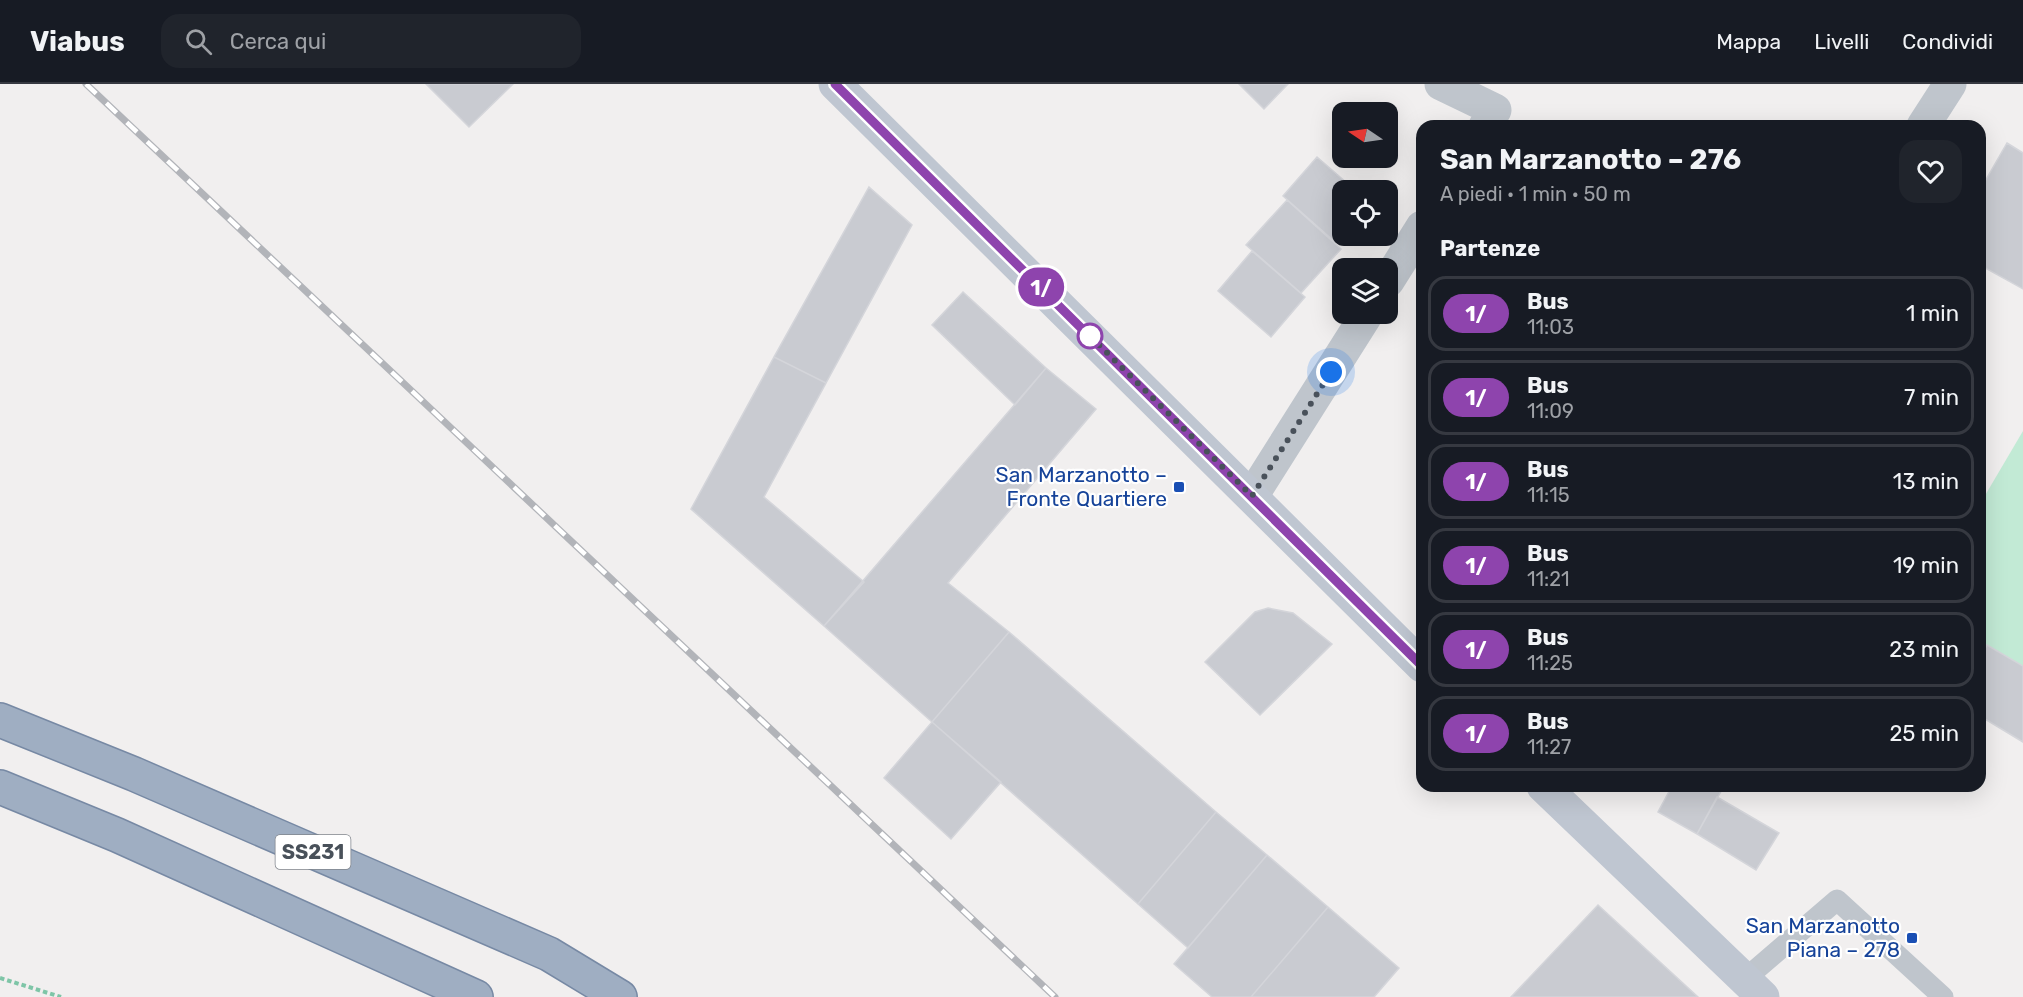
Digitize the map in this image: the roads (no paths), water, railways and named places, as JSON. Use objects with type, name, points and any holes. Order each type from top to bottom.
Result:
[{"type":"highway","name":"SS231","points":[[0,720],[134,774],[549,954],[620,997]]},
{"type":"highway","points":[[0,787],[117,835],[476,997]]},
{"type":"main road","points":[[835,84],[1416,660]]},
{"type":"main road","points":[[1549,792],[1754,988]]},
{"type":"street","points":[[1441,84],[1495,110],[1489,120]]},
{"type":"street","points":[[1927,120],[1950,84]]},
{"type":"street","points":[[1398,265],[1416,237]]},
{"type":"street","points":[[1252,496],[1361,324]]},
{"type":"lane","points":[[1754,988],[1837,900],[1943,997]]},
{"type":"railway","points":[[86,84],[1055,997]]},
{"type":"place","name":"San Marzanotto – Fronte Quartiere","points":[[1179,487]]},
{"type":"place","name":"San Marzanotto Piana – 278","points":[[1912,938]]}]
